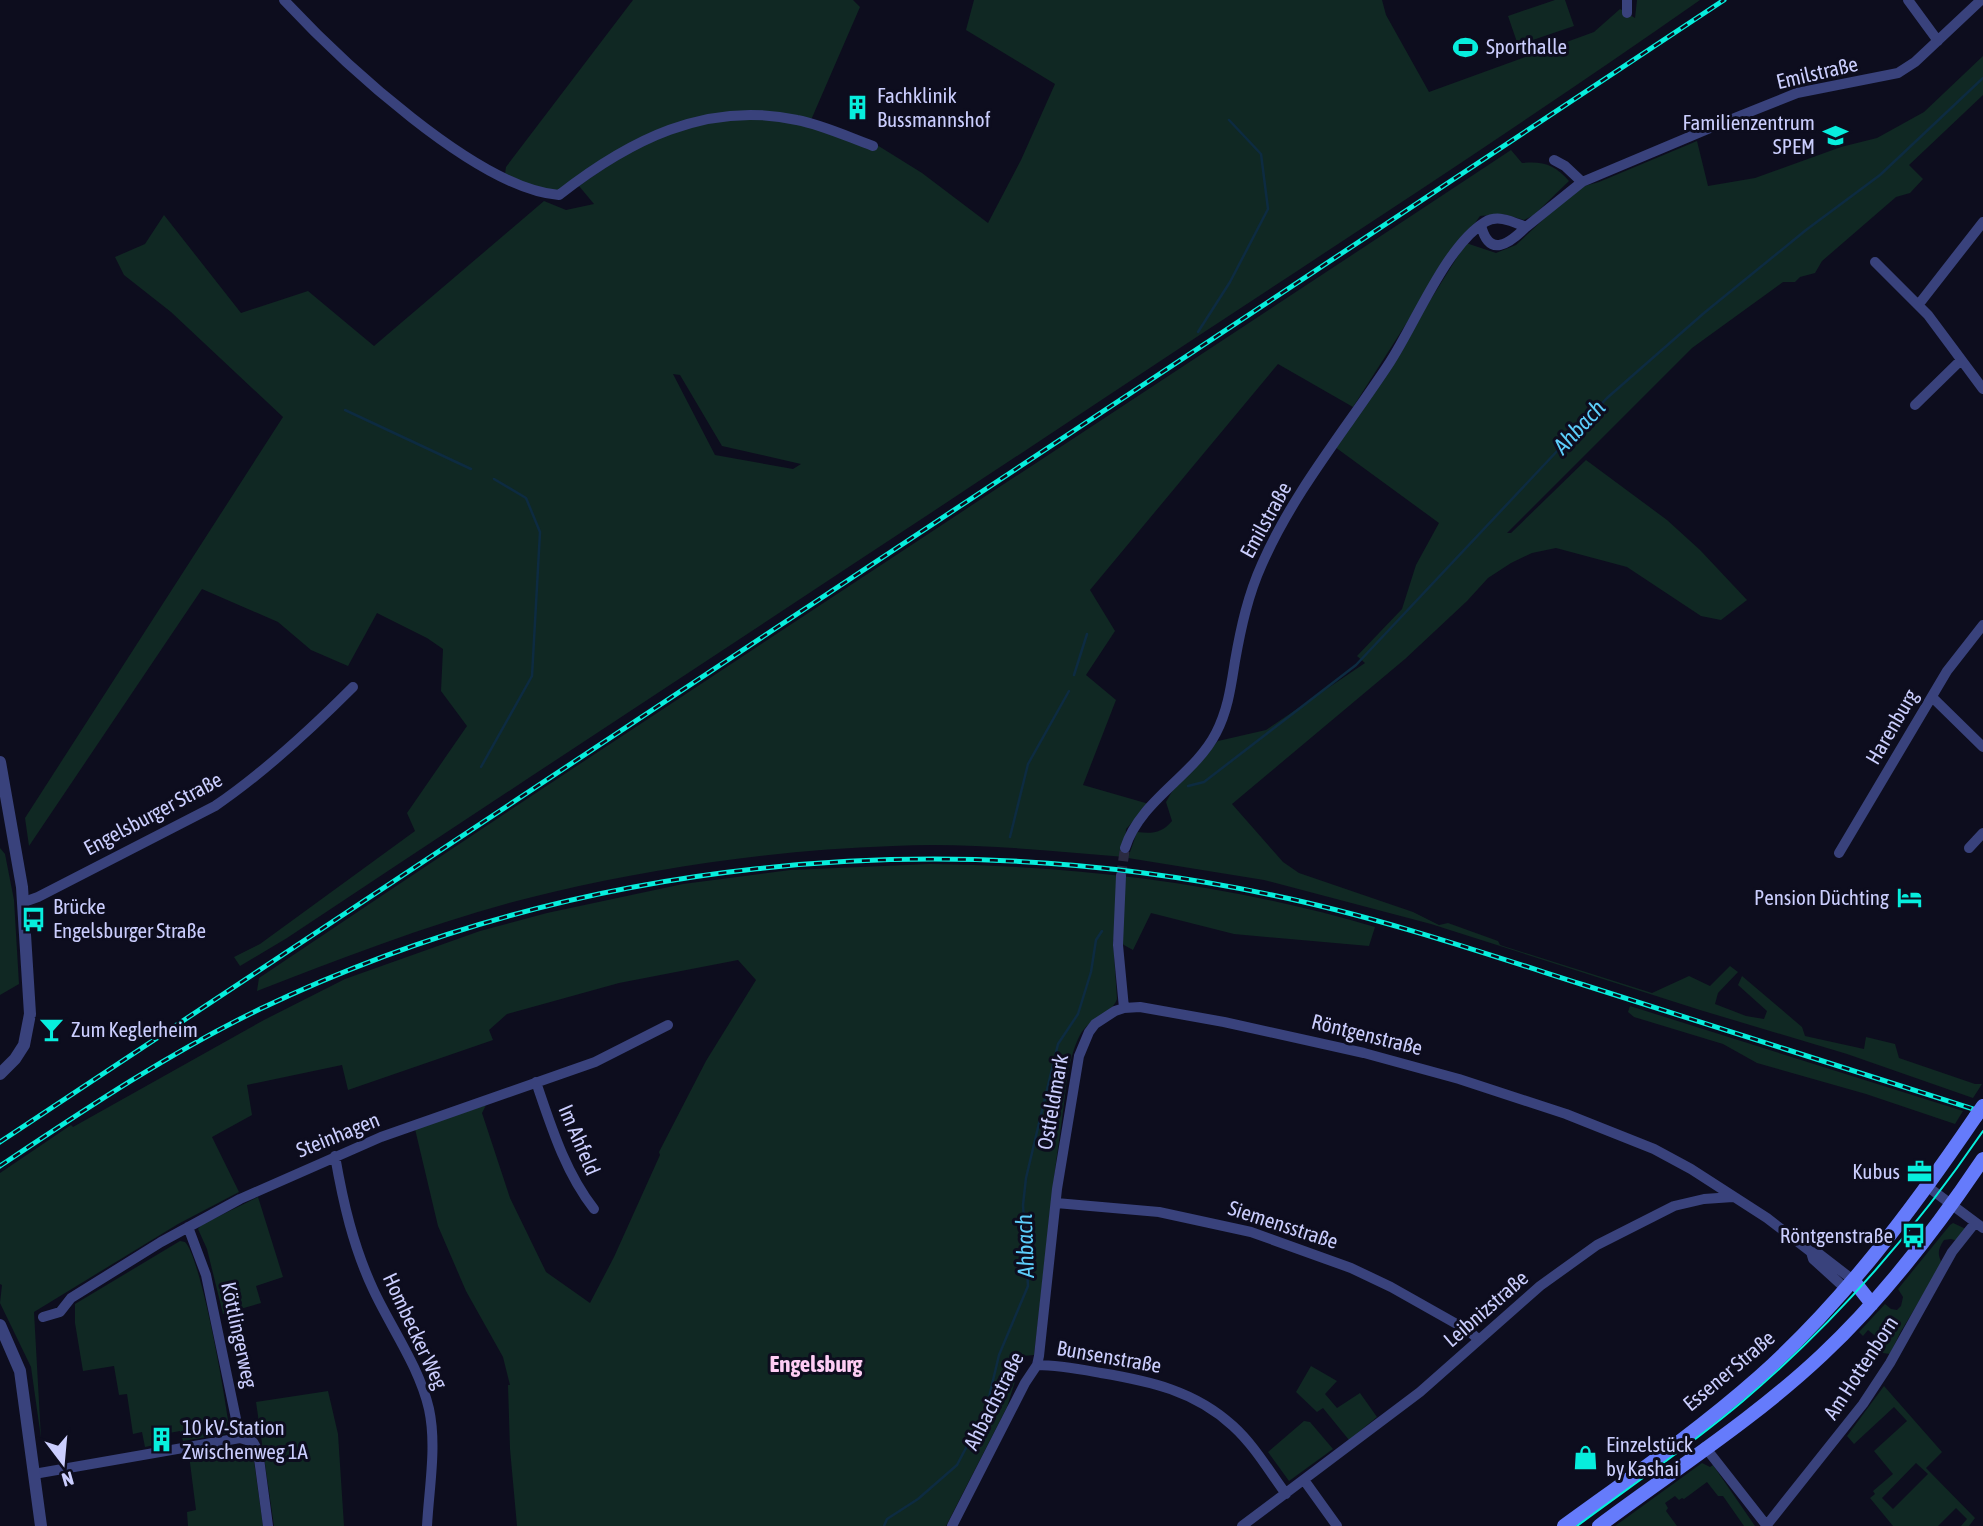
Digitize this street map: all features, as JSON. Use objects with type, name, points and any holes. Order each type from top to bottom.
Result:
[{"type":"main road","name":"Essener Straße","points":[[1564,1526],[1754,1382],[1787,1350],[1850,1285],[1928,1187],[1980,1111]]},
{"type":"main road","name":"Essener Straße","points":[[1599,1526],[1801,1373],[1872,1304],[1919,1249],[1983,1159]]},
{"type":"main road","points":[[1850,1285],[1872,1304]]},
{"type":"street","points":[[284,0],[357,72],[418,121],[467,157],[542,194],[559,195],[582,177],[638,142],[696,121],[717,117],[789,118],[815,124],[873,146]]},
{"type":"street","points":[[1627,0],[1627,13]]},
{"type":"street","points":[[1908,0],[1938,41]]},
{"type":"street","name":"Emilstraße","points":[[1481,225],[1483,235],[1488,241],[1503,245],[1511,242],[1526,226],[1582,182],[1787,97],[1898,73],[1915,62],[1981,0]]},
{"type":"street","points":[[1554,160],[1582,182]]},
{"type":"street","points":[[1481,225],[1492,219],[1500,219],[1526,226]]},
{"type":"street","points":[[1919,304],[1983,222]]},
{"type":"street","name":"Emilstraße","points":[[1125,848],[1134,827],[1216,735],[1228,704],[1248,600],[1279,530],[1344,427],[1403,342],[1457,249],[1481,225]]},
{"type":"street","points":[[1875,262],[1919,304],[1983,389]]},
{"type":"street","points":[[1915,405],[1960,361]]},
{"type":"street","name":"Harenburg","points":[[1839,853],[1947,671],[1983,625]]},
{"type":"street","name":"Engelsburger Straße","points":[[24,902],[215,806],[239,790],[321,720],[353,687]]},
{"type":"street","points":[[1932,697],[1983,747]]},
{"type":"street","points":[[0,762],[24,902],[30,1018],[24,1045],[0,1074]]},
{"type":"street","points":[[1969,848],[1983,833]]},
{"type":"street","points":[[1121,876],[1118,945],[1124,1008]]},
{"type":"street","name":"Röntgenstraße","points":[[1124,1008],[1140,1007],[1364,1053],[1496,1090],[1610,1130],[1691,1169],[1766,1218],[1811,1252],[1818,1253],[1850,1285]]},
{"type":"street","name":"Ostfeldmark","points":[[1056,1203],[1079,1056],[1089,1032],[1096,1024],[1124,1008]]},
{"type":"street","name":"Steinhagen","points":[[43,1317],[60,1312],[71,1298],[188,1227],[240,1199],[335,1156],[429,1119],[595,1062],[668,1026]]},
{"type":"street","name":"Im Ahfeld","points":[[536,1082],[567,1165],[581,1192],[594,1209]]},
{"type":"street","name":"Hombecker Weg","points":[[335,1156],[345,1209],[359,1255],[371,1285],[416,1373],[428,1406],[432,1456],[427,1526]]},
{"type":"street","points":[[1928,1187],[1976,1228]]},
{"type":"street","name":"Leibnizstraße","points":[[1242,1526],[1420,1392],[1541,1286],[1597,1245],[1674,1206],[1704,1199],[1734,1197]]},
{"type":"street","name":"Siemensstraße","points":[[1056,1203],[1159,1212],[1273,1239],[1351,1268],[1391,1287],[1469,1331],[1479,1340]]},
{"type":"street","name":"Ahbachstraße","points":[[952,1526],[1025,1383],[1037,1365],[1056,1203]]},
{"type":"street","name":"Köttlingerweg","points":[[188,1227],[206,1275],[240,1438],[256,1445],[268,1526]]},
{"type":"street","name":"Am Hottenborn","points":[[1767,1526],[1863,1405],[1896,1353],[1952,1252],[1976,1228]]},
{"type":"street","points":[[0,1325],[20,1371],[41,1526]]},
{"type":"street","name":"Bunsenstraße","points":[[1037,1365],[1055,1365],[1160,1384],[1195,1399],[1233,1426],[1286,1494]]},
{"type":"street","points":[[34,1474],[240,1438]]},
{"type":"street","points":[[1705,1447],[1767,1526]]},
{"type":"street","points":[[1304,1480],[1337,1526]]},
{"type":"green space","points":[[633,0],[853,0],[860,7],[811,120],[877,145],[922,173],[988,223],[1021,160],[1055,84],[966,30],[974,0],[1382,0],[1386,15],[1429,92],[1594,32],[1620,9],[1635,18],[1637,0],[1700,0],[1378,218],[287,938],[240,966],[234,957],[260,944],[415,831],[407,813],[467,726],[441,691],[443,649],[427,638],[377,613],[348,666],[311,650],[278,622],[202,589],[29,846],[25,818],[283,417],[171,312],[124,275],[115,257],[145,244],[164,215],[241,313],[308,291],[374,346],[544,201],[566,210],[594,204],[579,186],[631,152],[686,128],[727,120],[776,120],[775,113],[734,111],[697,117],[656,131],[637,139],[558,191],[540,189],[507,176],[506,167]],"holes":[[[673,374],[680,375],[722,446],[801,464],[793,469],[715,455]]]},
{"type":"green space","points":[[1555,0],[1565,0],[1574,26],[1518,45],[1508,16]]},
{"type":"green space","points":[[1983,56],[1983,95],[1909,165],[1923,179],[1910,193],[1896,197],[1822,261],[1815,273],[1800,277],[1795,282],[1783,282],[1692,348],[1507,533],[1511,533],[1586,460],[1667,520],[1700,550],[1747,600],[1721,620],[1701,616],[1627,567],[1556,548],[1532,553],[1488,578],[1405,659],[1232,804],[1283,862],[1299,873],[1413,912],[1439,925],[1448,923],[1498,941],[1500,945],[1652,993],[1689,976],[1710,986],[1730,966],[1738,972],[1718,993],[1715,1004],[1746,1016],[1764,1019],[1767,1011],[1738,985],[1742,976],[1802,1027],[1805,1036],[1864,1049],[1866,1037],[1895,1044],[1899,1058],[1982,1084],[1973,1098],[1847,1054],[1431,924],[1264,880],[1128,858],[1137,832],[1156,832],[1172,821],[1166,802],[1174,788],[1218,741],[1266,730],[1365,663],[1357,656],[1402,609],[1416,565],[1439,523],[1335,447],[1361,411],[1466,243],[1496,253],[1516,245],[1577,188],[1599,182],[1697,141],[1708,186],[1755,178],[1841,147],[1877,138],[1924,112]]},
{"type":"green space","points":[[1511,150],[1522,163],[1548,165],[1569,181],[1534,215],[1524,220],[1503,214],[1480,216],[1427,291],[1353,407],[1278,364],[1090,590],[1115,631],[1086,675],[1116,700],[1083,785],[1149,804],[1126,829],[1125,857],[1009,848],[922,845],[807,851],[679,867],[515,901],[403,936],[257,991],[259,978]]},
{"type":"green space","points":[[0,848],[5,854],[14,900],[19,984],[0,995]]},
{"type":"green space","points":[[930,864],[1043,869],[1155,880],[1266,899],[1375,927],[1369,946],[1234,934],[1151,913],[1133,950],[1113,939],[1117,999],[1111,1008],[1084,1029],[1070,1066],[1034,1355],[1023,1356],[1007,1407],[946,1526],[517,1526],[510,1449],[510,1385],[503,1357],[466,1291],[438,1226],[415,1129],[486,1105],[482,1113],[510,1198],[546,1272],[590,1303],[614,1257],[660,1155],[659,1152],[706,1061],[756,980],[738,960],[619,983],[507,1014],[489,1030],[493,1040],[348,1090],[342,1065],[247,1085],[252,1115],[212,1137],[239,1192],[178,1224],[34,1312],[41,1438],[31,1367],[0,1303],[0,1173],[71,1125],[73,1127],[264,1020],[345,979],[480,931],[547,913],[683,884],[790,870]]},
{"type":"green space","points":[[1630,1006],[1963,1111],[1955,1124],[1866,1094],[1757,1063],[1723,1044],[1634,1017],[1628,1012]]},
{"type":"green space","points":[[258,1197],[283,1277],[256,1286],[261,1303],[223,1314],[207,1249],[198,1229],[201,1225]]},
{"type":"green space","points":[[1953,1223],[1966,1229],[1958,1241],[1944,1240],[1939,1251],[1942,1263],[1890,1354],[1883,1353],[1874,1345],[1879,1339],[1868,1330],[1863,1336],[1859,1332],[1885,1304],[1897,1310],[1901,1306],[1903,1297],[1898,1289]]},
{"type":"green space","points":[[180,1241],[185,1242],[198,1273],[212,1330],[229,1427],[225,1434],[183,1441],[180,1431],[158,1435],[159,1444],[145,1447],[142,1432],[133,1434],[127,1394],[119,1395],[114,1366],[83,1371],[75,1323],[75,1304]]},
{"type":"green space","points":[[1311,1366],[1337,1381],[1325,1394],[1337,1408],[1360,1393],[1377,1417],[1349,1440],[1323,1408],[1317,1412],[1296,1392]]},
{"type":"green space","points":[[1884,1386],[1942,1452],[1926,1468],[1975,1518],[1969,1526],[1961,1526],[1967,1519],[1956,1508],[1938,1526],[1893,1526],[1870,1498],[1875,1494],[1873,1491],[1893,1474],[1874,1451],[1907,1421],[1894,1407],[1854,1444],[1847,1436]],"holes":[[[1916,1463],[1928,1474],[1893,1509],[1882,1498]]]},
{"type":"green space","points":[[328,1391],[338,1434],[344,1526],[274,1526],[256,1402]]},
{"type":"green space","points":[[1304,1421],[1310,1422],[1333,1449],[1289,1481],[1268,1452]]},
{"type":"green space","points":[[237,1448],[250,1450],[253,1454],[263,1526],[188,1526],[187,1512],[196,1510],[189,1455]]},
{"type":"green space","points":[[1702,1463],[1710,1467],[1713,1465],[1755,1526],[1744,1526],[1723,1496],[1718,1496],[1707,1482],[1684,1499],[1679,1500],[1675,1496],[1665,1503],[1668,1508],[1666,1511],[1677,1526],[1615,1526]]},
{"type":"waterway","name":"Ahbach","points":[[1188,786],[1204,782],[1356,665],[1607,398],[1704,313],[1806,230],[1880,175],[1983,78]]},
{"type":"waterway","points":[[1198,332],[1230,282],[1268,209],[1261,154],[1229,120]]},
{"type":"waterway","points":[[345,410],[471,469]]},
{"type":"waterway","points":[[481,767],[532,676],[540,532],[526,498],[494,479]]},
{"type":"waterway","points":[[1074,675],[1087,634]]},
{"type":"waterway","points":[[1010,837],[1028,764],[1069,691]]},
{"type":"waterway","name":"Ahbach","points":[[884,1526],[887,1519],[918,1499],[957,1465],[986,1410],[999,1355],[1028,1286],[1023,1205],[1026,1178],[1058,1044],[1078,1014],[1091,972],[1096,940],[1102,931]]},
{"type":"tunnel","points":[[1121,876],[1125,848]]},
{"type":"tram line","points":[[1577,1526],[1723,1418],[1810,1340],[1901,1240],[1983,1131]]},
{"type":"railway","points":[[0,1142],[1724,0]]},
{"type":"railway","points":[[0,1166],[95,1103],[193,1044],[260,1009],[379,958],[503,918],[629,888],[757,869],[886,860],[1015,861],[1144,873],[1312,904],[1468,948],[1983,1112]]},
{"type":"place","name":"Sporthalle","points":[[1466,47]]},
{"type":"place","name":"Fachklinik Bussmannshof","points":[[857,108]]},
{"type":"place","name":"Familienzentrum SPEM","points":[[1835,135]]},
{"type":"place","name":"Pension Düchting","points":[[1909,898]]},
{"type":"place","name":"Brücke Engelsburger Straße","points":[[33,919]]},
{"type":"place","name":"Zum Keglerheim","points":[[51,1030]]},
{"type":"place","name":"Kubus","points":[[1920,1172]]},
{"type":"place","name":"Röntgenstraße","points":[[1913,1236]]},
{"type":"place","name":"10 kV-Station Zwischenweg 1A","points":[[162,1440]]},
{"type":"place","name":"Einzelstück by Kashai","points":[[1586,1457]]},
{"type":"district","name":"Engelsburg","points":[[816,1364]]}]
